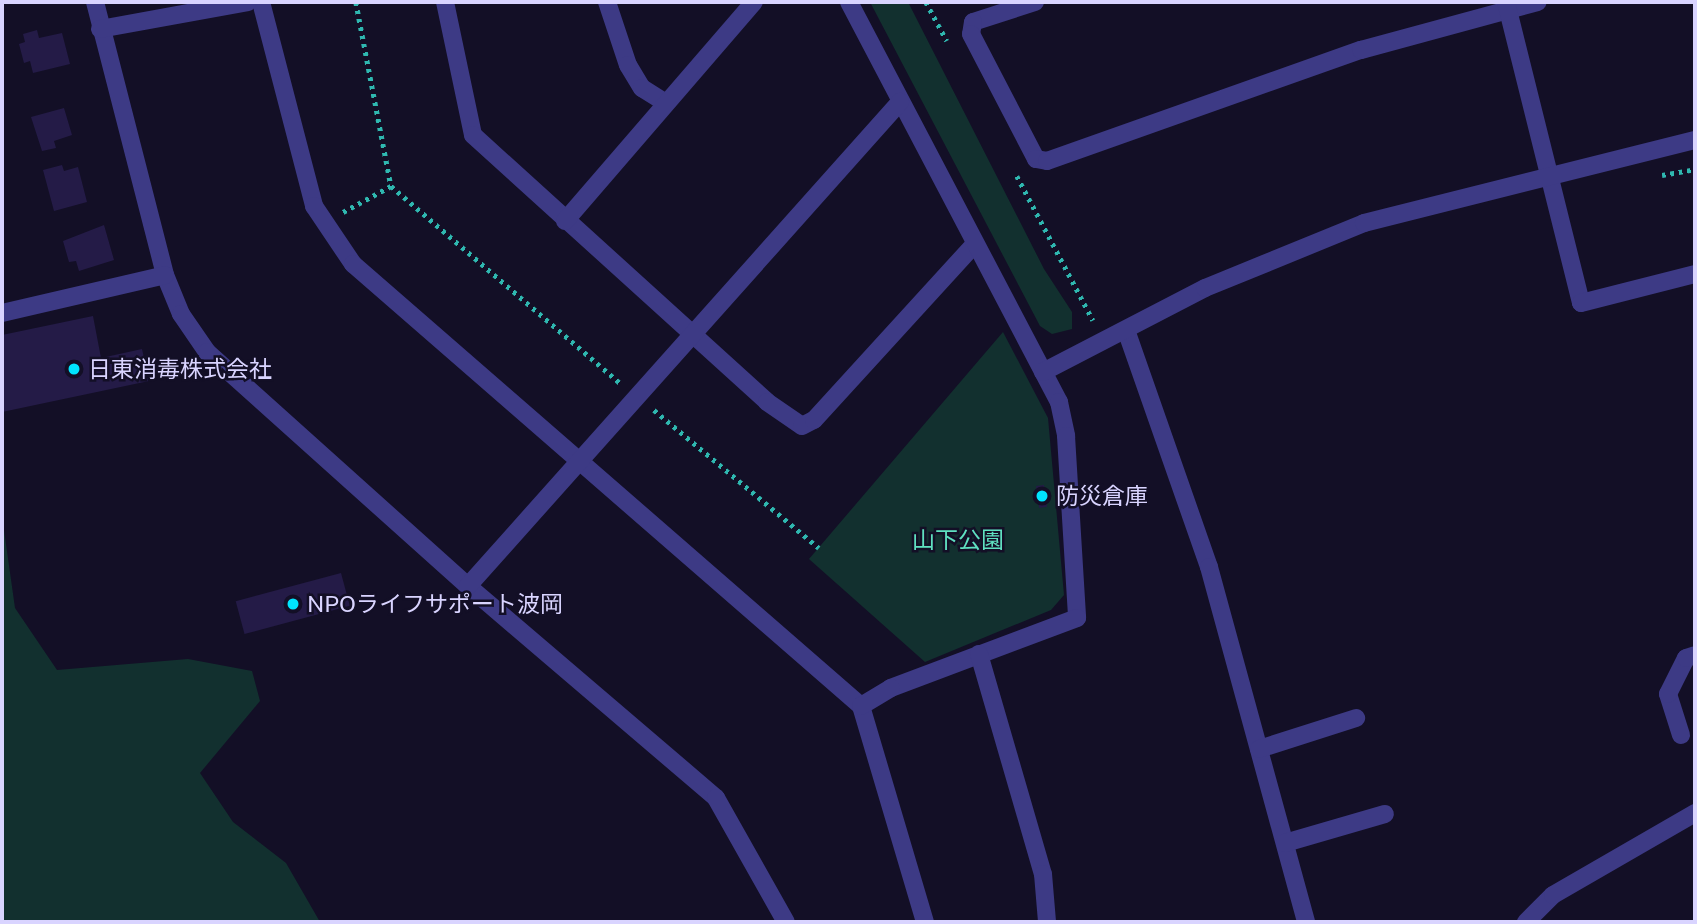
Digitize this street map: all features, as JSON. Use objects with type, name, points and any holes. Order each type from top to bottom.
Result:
[{"type":"street","points":[[95,2],[165,275],[181,314],[207,352],[468,586],[716,798],[786,922]]},
{"type":"street","points":[[100,29],[248,2]]},
{"type":"street","points":[[261,2],[314,205],[353,264],[861,706],[925,922]]},
{"type":"street","points":[[445,2],[473,135],[690,332],[802,426],[814,421],[974,245]]},
{"type":"street","points":[[607,2],[628,65],[642,88],[664,102]]},
{"type":"street","points":[[565,221],[664,102],[754,2]]},
{"type":"street","points":[[849,2],[974,245],[1059,402],[1066,436],[1077,618],[891,688],[861,706]]},
{"type":"street","points":[[1035,2],[973,22],[971,34],[1037,159],[1047,161],[1361,50],[1507,6],[1538,2]]},
{"type":"street","points":[[1507,6],[1581,303],[1695,274]]},
{"type":"street","points":[[468,586],[690,332],[900,102]]},
{"type":"street","points":[[1043,372],[1205,288],[1364,223],[1695,141]]},
{"type":"street","points":[[2,313],[165,275]]},
{"type":"street","points":[[1126,330],[1209,567],[1306,922]]},
{"type":"street","points":[[979,654],[1043,874],[1047,922]]},
{"type":"street","points":[[1681,735],[1668,694],[1686,658],[1695,655]]},
{"type":"street","points":[[1259,749],[1356,718]]},
{"type":"street","points":[[1526,922],[1553,895],[1695,813]]},
{"type":"street","points":[[1285,843],[1385,814]]},
{"type":"path","points":[[356,2],[391,186],[819,548]]},
{"type":"path","points":[[1657,176],[1695,169]]},
{"type":"path","points":[[324,223],[391,186]]},
{"type":"green space","points":[[870,2],[908,2],[1044,269],[1072,312],[1072,329],[1052,334],[1040,326]]},
{"type":"green space","name":"山下公園","points":[[1003,332],[1048,418],[1064,595],[1051,610],[925,662],[809,559]]},
{"type":"green space","points":[[2,516],[15,608],[57,670],[188,659],[252,671],[260,701],[200,773],[233,822],[286,863],[320,922],[2,922]]},
{"type":"building","points":[[37,30],[39,38],[62,33],[70,64],[33,73],[30,61],[24,63],[19,44],[25,42],[23,34]]},
{"type":"building","points":[[64,108],[72,135],[54,141],[56,148],[42,151],[31,117]]},
{"type":"building","points":[[62,165],[64,171],[78,167],[87,202],[54,211],[43,170]]},
{"type":"building","points":[[104,225],[114,260],[79,271],[76,261],[69,262],[63,241]]},
{"type":"building","name":"日東消毒株式会社","points":[[93,316],[101,358],[142,349],[149,381],[2,412],[2,335]]},
{"type":"building","name":"防災倉庫","points":[[1044,485],[1047,507],[1039,508],[1036,486]]},
{"type":"building","name":"NPOライフサポート波岡","points":[[341,573],[350,606],[245,634],[236,601]]},
{"type":"place","name":"日東消毒株式会社","points":[[74,369]]},
{"type":"place","name":"防災倉庫","points":[[1042,496]]},
{"type":"place","name":"NPOライフサポート波岡","points":[[293,604]]}]
